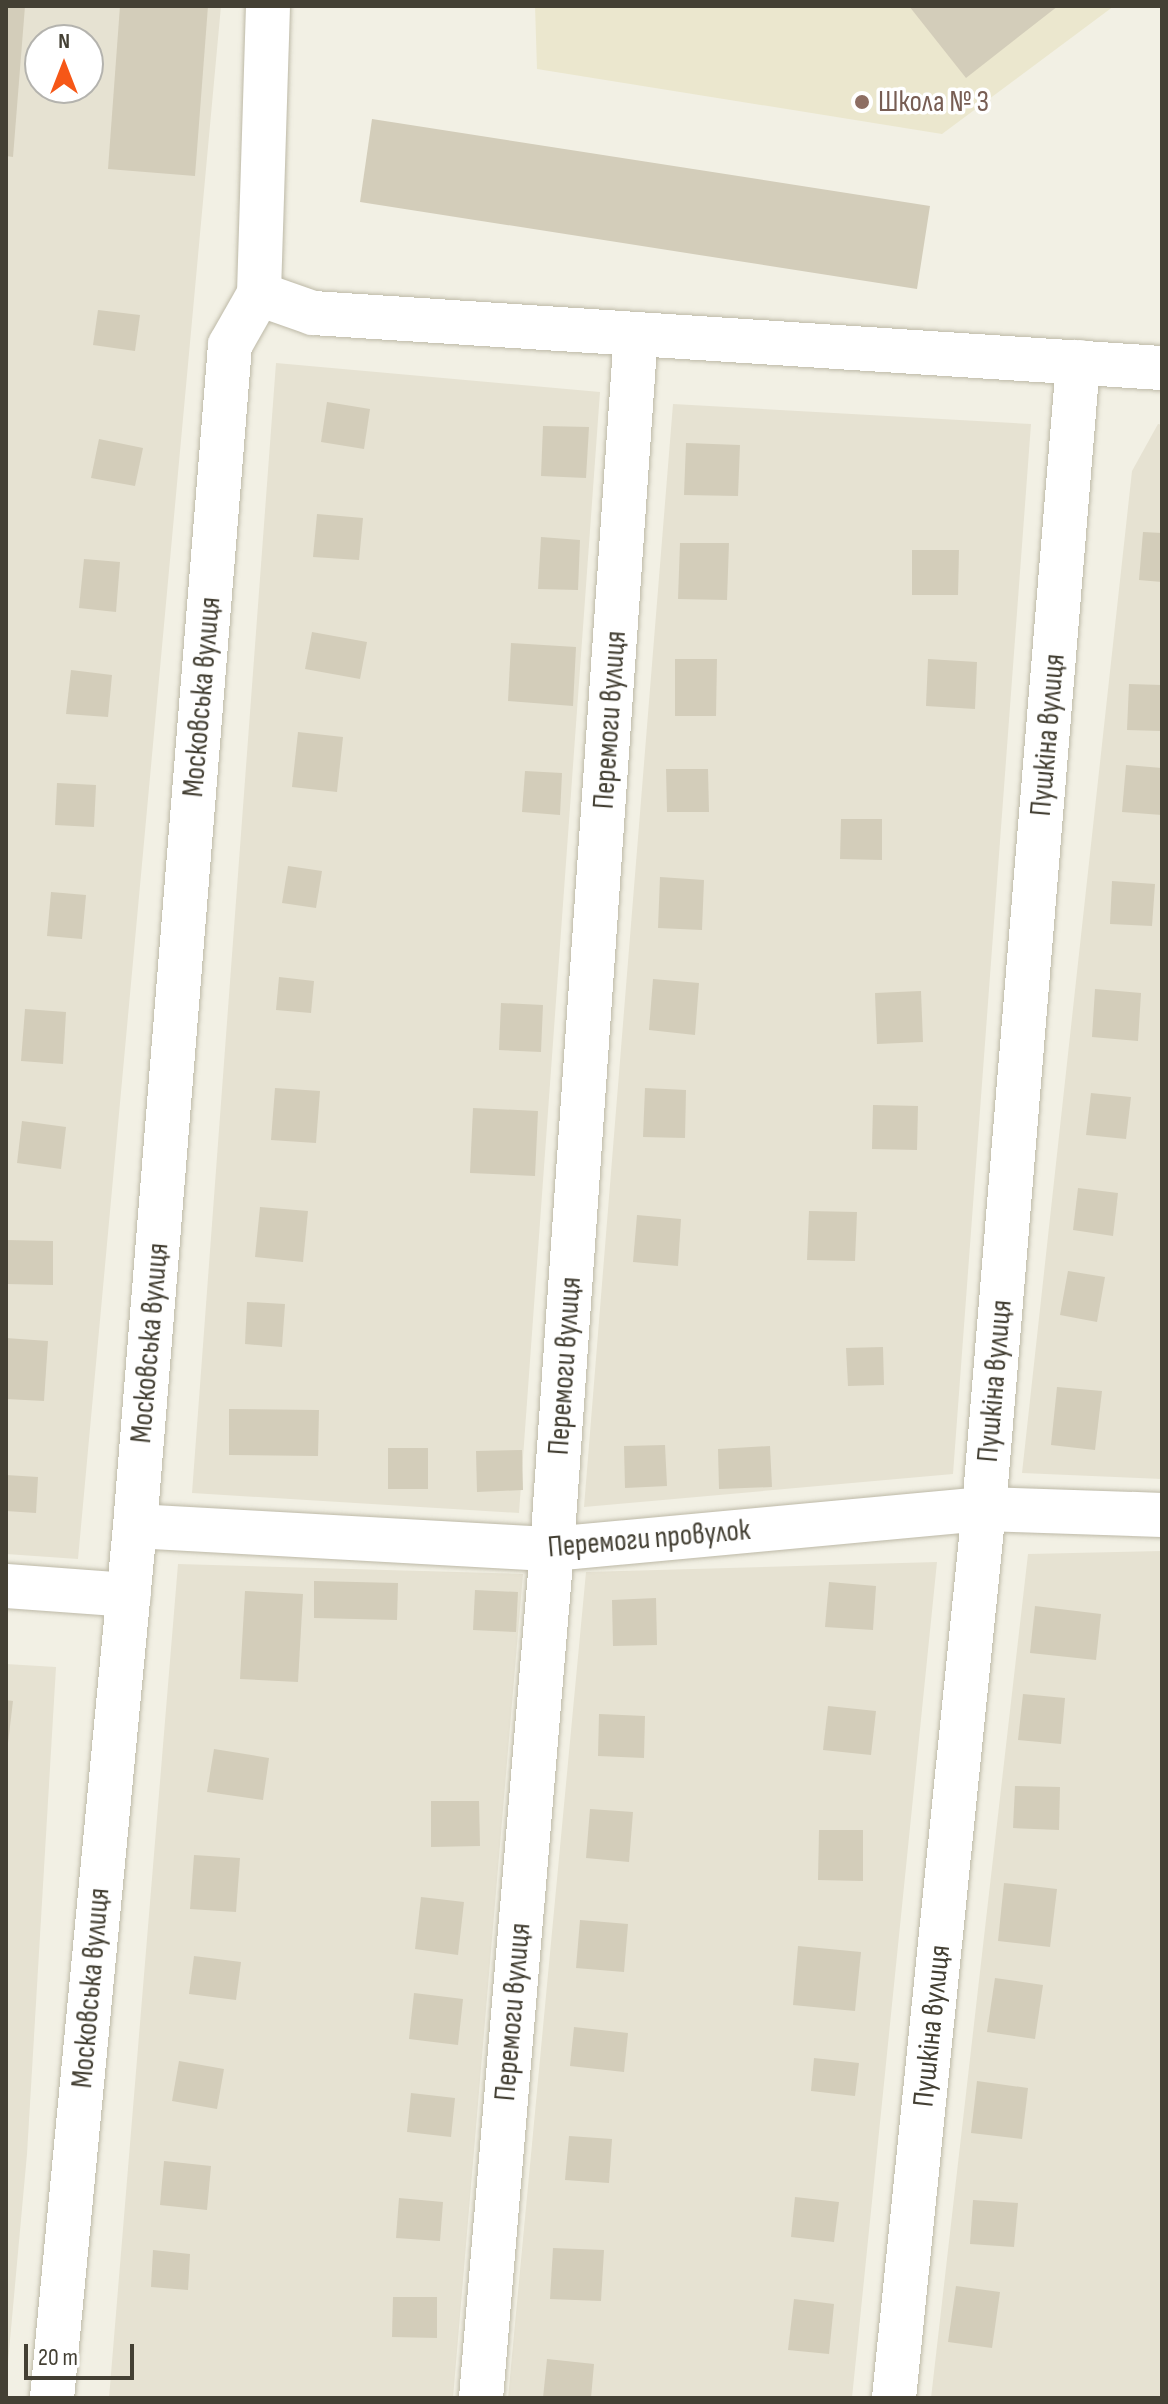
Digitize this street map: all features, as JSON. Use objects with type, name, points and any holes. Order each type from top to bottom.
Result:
[{"type":"street","points":[[268,6],[259,294],[313,313],[1162,368]]},
{"type":"street","name":"Московська вулиця","points":[[52,2398],[135,1526],[230,345],[259,294]]},
{"type":"street","name":"Перемоги вулиця","points":[[481,2398],[552,1549],[636,334]]},
{"type":"street","name":"Пушкіна вулиця","points":[[894,2398],[984,1509],[1078,362]]},
{"type":"street","name":"Перемоги провулок","points":[[135,1526],[552,1549],[984,1509],[1162,1515]]},
{"type":"street","points":[[6,1586],[129,1595]]},
{"type":"shaded area","points":[[6,6],[221,6],[78,1559],[6,1554]]},
{"type":"shaded area","name":"Школа № 3","points":[[535,6],[1114,6],[942,134],[537,69]]},
{"type":"shaded area","points":[[276,363],[600,392],[519,1513],[192,1493]]},
{"type":"shaded area","points":[[673,404],[1031,424],[953,1474],[584,1507]]},
{"type":"shaded area","points":[[1158,424],[1162,425],[1162,1479],[1022,1473],[1132,471]]},
{"type":"shaded area","points":[[1162,1551],[1162,2398],[931,2398],[1028,1554]]},
{"type":"shaded area","points":[[937,1562],[852,2398],[508,2398],[586,1572]]},
{"type":"shaded area","points":[[178,1564],[523,1574],[453,2398],[109,2398]]},
{"type":"shaded area","points":[[6,1664],[56,1667],[27,2154],[6,2384]]},
{"type":"building","points":[[6,6],[25,6],[13,157],[6,156]]},
{"type":"building","points":[[120,6],[208,6],[195,176],[108,169]]},
{"type":"building","points":[[909,6],[1058,6],[966,78]]},
{"type":"building","points":[[372,119],[930,206],[917,289],[360,202]]},
{"type":"building","points":[[98,310],[140,315],[135,351],[93,345]]},
{"type":"building","points":[[327,402],[370,409],[364,449],[321,442]]},
{"type":"building","points":[[543,426],[589,427],[586,478],[541,476]]},
{"type":"building","points":[[99,439],[143,448],[135,486],[91,478]]},
{"type":"building","points":[[686,443],[740,445],[738,496],[684,495]]},
{"type":"building","points":[[317,514],[363,518],[359,560],[313,557]]},
{"type":"building","points":[[1143,532],[1162,533],[1162,582],[1139,580]]},
{"type":"building","points":[[541,537],[580,540],[578,590],[538,589]]},
{"type":"building","points":[[680,543],[729,543],[727,600],[678,599]]},
{"type":"building","points":[[912,550],[959,550],[958,595],[912,595]]},
{"type":"building","points":[[84,559],[120,562],[116,612],[79,608]]},
{"type":"building","points":[[312,632],[367,642],[360,679],[305,669]]},
{"type":"building","points":[[511,643],[576,647],[573,706],[508,701]]},
{"type":"building","points":[[675,659],[717,659],[716,716],[675,716]]},
{"type":"building","points":[[928,659],[977,662],[975,709],[926,706]]},
{"type":"building","points":[[71,670],[112,675],[108,717],[66,714]]},
{"type":"building","points":[[1129,684],[1162,685],[1162,731],[1127,730]]},
{"type":"building","points":[[298,732],[343,737],[337,792],[292,787]]},
{"type":"building","points":[[1126,765],[1162,768],[1162,815],[1122,812]]},
{"type":"building","points":[[666,769],[708,769],[709,812],[667,812]]},
{"type":"building","points":[[525,771],[562,773],[560,815],[522,812]]},
{"type":"building","points":[[57,783],[96,785],[94,827],[55,825]]},
{"type":"building","points":[[841,819],[882,819],[882,860],[840,859]]},
{"type":"building","points":[[288,866],[322,871],[316,908],[282,903]]},
{"type":"building","points":[[660,877],[704,880],[702,930],[658,928]]},
{"type":"building","points":[[1112,881],[1155,884],[1152,926],[1110,924]]},
{"type":"building","points":[[51,892],[86,895],[82,939],[47,936]]},
{"type":"building","points":[[279,977],[314,981],[311,1013],[276,1010]]},
{"type":"building","points":[[653,979],[699,983],[695,1035],[649,1030]]},
{"type":"building","points":[[1095,989],[1141,993],[1138,1041],[1092,1037]]},
{"type":"building","points":[[921,991],[923,1042],[877,1044],[875,993]]},
{"type":"building","points":[[501,1003],[543,1005],[541,1052],[499,1050]]},
{"type":"building","points":[[25,1009],[66,1012],[63,1064],[21,1061]]},
{"type":"building","points":[[275,1088],[320,1091],[316,1143],[271,1140]]},
{"type":"building","points":[[645,1088],[686,1090],[685,1138],[643,1137]]},
{"type":"building","points":[[1091,1093],[1131,1097],[1126,1139],[1086,1135]]},
{"type":"building","points":[[873,1105],[918,1106],[917,1150],[872,1149]]},
{"type":"building","points":[[473,1108],[538,1111],[535,1176],[470,1173]]},
{"type":"building","points":[[22,1121],[66,1127],[61,1169],[17,1163]]},
{"type":"building","points":[[1078,1188],[1118,1193],[1113,1236],[1073,1230]]},
{"type":"building","points":[[260,1207],[308,1211],[303,1262],[255,1257]]},
{"type":"building","points":[[809,1211],[857,1212],[855,1261],[807,1260]]},
{"type":"building","points":[[637,1215],[681,1219],[678,1266],[633,1262]]},
{"type":"building","points":[[6,1240],[53,1241],[53,1285],[6,1284]]},
{"type":"building","points":[[1068,1271],[1105,1277],[1097,1322],[1060,1315]]},
{"type":"building","points":[[247,1302],[285,1304],[282,1347],[245,1344]]},
{"type":"building","points":[[6,1338],[48,1341],[44,1401],[6,1399]]},
{"type":"building","points":[[883,1347],[884,1385],[848,1386],[846,1348]]},
{"type":"building","points":[[1057,1387],[1102,1391],[1095,1450],[1051,1445]]},
{"type":"building","points":[[229,1409],[319,1410],[318,1456],[229,1455]]},
{"type":"building","points":[[665,1445],[667,1486],[625,1488],[624,1446]]},
{"type":"building","points":[[770,1446],[772,1487],[719,1489],[718,1449]]},
{"type":"building","points":[[388,1448],[428,1448],[428,1489],[388,1489]]},
{"type":"building","points":[[522,1450],[523,1490],[477,1492],[476,1451]]},
{"type":"building","points":[[6,1475],[38,1477],[36,1513],[6,1511]]},
{"type":"building","points":[[314,1581],[398,1583],[397,1620],[314,1618]]},
{"type":"building","points":[[829,1582],[876,1586],[873,1630],[825,1627]]},
{"type":"building","points":[[475,1590],[518,1592],[516,1632],[473,1630]]},
{"type":"building","points":[[245,1591],[303,1594],[298,1682],[240,1679]]},
{"type":"building","points":[[656,1598],[657,1645],[613,1646],[612,1600]]},
{"type":"building","points":[[1035,1606],[1101,1614],[1096,1660],[1030,1653]]},
{"type":"building","points":[[1023,1694],[1065,1698],[1061,1744],[1018,1740]]},
{"type":"building","points":[[6,1700],[13,1701],[8,1743],[6,1743]]},
{"type":"building","points":[[828,1706],[876,1711],[871,1755],[823,1750]]},
{"type":"building","points":[[599,1714],[645,1716],[644,1758],[598,1756]]},
{"type":"building","points":[[214,1749],[269,1758],[263,1800],[207,1792]]},
{"type":"building","points":[[1015,1786],[1060,1787],[1059,1830],[1013,1828]]},
{"type":"building","points":[[431,1801],[479,1801],[480,1846],[431,1847]]},
{"type":"building","points":[[590,1809],[633,1812],[629,1862],[586,1858]]},
{"type":"building","points":[[819,1830],[863,1830],[863,1881],[818,1880]]},
{"type":"building","points":[[194,1855],[240,1858],[236,1912],[190,1909]]},
{"type":"building","points":[[1004,1883],[1057,1889],[1050,1947],[998,1941]]},
{"type":"building","points":[[421,1897],[464,1902],[458,1955],[415,1949]]},
{"type":"building","points":[[580,1920],[628,1924],[624,1972],[576,1968]]},
{"type":"building","points":[[798,1946],[861,1952],[855,2011],[793,2005]]},
{"type":"building","points":[[194,1956],[241,1962],[236,2000],[189,1994]]},
{"type":"building","points":[[995,1978],[1043,1985],[1035,2039],[987,2032]]},
{"type":"building","points":[[414,1993],[463,1999],[458,2045],[409,2039]]},
{"type":"building","points":[[574,2027],[628,2033],[624,2072],[570,2066]]},
{"type":"building","points":[[814,2058],[859,2063],[855,2096],[811,2091]]},
{"type":"building","points":[[179,2061],[224,2069],[217,2109],[172,2101]]},
{"type":"building","points":[[977,2081],[1028,2088],[1022,2139],[971,2133]]},
{"type":"building","points":[[411,2093],[455,2098],[451,2137],[407,2132]]},
{"type":"building","points":[[569,2136],[612,2139],[609,2183],[565,2180]]},
{"type":"building","points":[[164,2161],[211,2166],[207,2210],[160,2205]]},
{"type":"building","points":[[795,2197],[839,2202],[834,2242],[791,2237]]},
{"type":"building","points":[[399,2198],[443,2202],[440,2241],[396,2238]]},
{"type":"building","points":[[973,2200],[1018,2203],[1014,2247],[970,2244]]},
{"type":"building","points":[[553,2248],[604,2250],[601,2301],[550,2299]]},
{"type":"building","points":[[153,2250],[190,2254],[188,2290],[151,2287]]},
{"type":"building","points":[[956,2286],[1000,2292],[992,2348],[948,2342]]},
{"type":"building","points":[[393,2297],[437,2297],[437,2338],[392,2337]]},
{"type":"building","points":[[794,2299],[834,2304],[829,2354],[788,2350]]},
{"type":"building","points":[[547,2359],[594,2364],[591,2398],[543,2398]]},
{"type":"place","name":"Школа № 3","points":[[862,102]]}]
